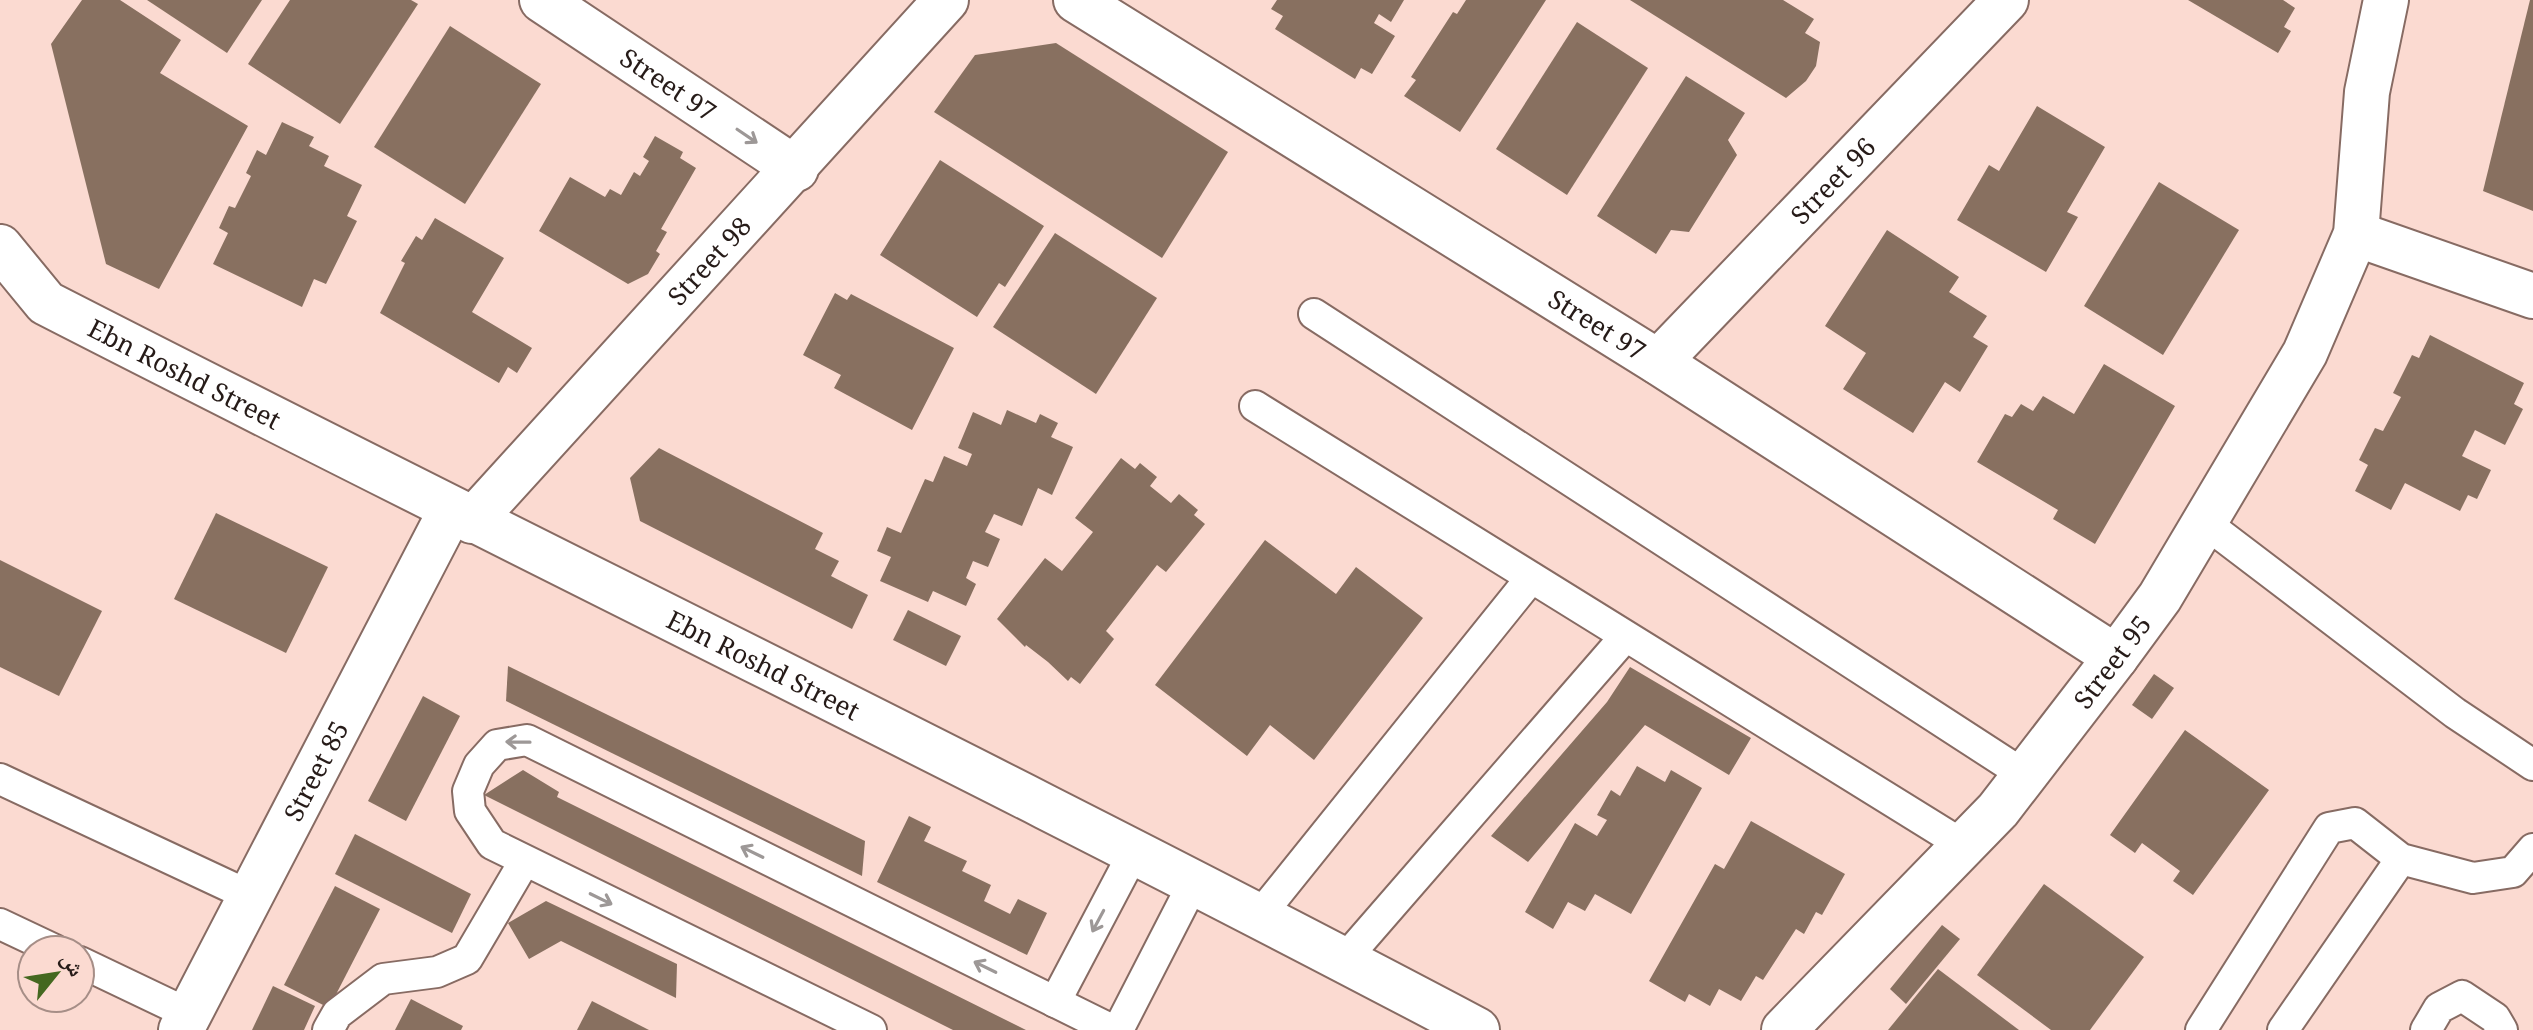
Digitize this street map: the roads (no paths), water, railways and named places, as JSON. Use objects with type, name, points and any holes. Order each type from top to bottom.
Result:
[{"type":"street","name":"Street 97","points":[[542,0],[796,169]]},
{"type":"street","name":"Street 98","points":[[461,516],[796,169],[946,0]]},
{"type":"street","name":"Street 97","points":[[1076,0],[1658,362],[2116,657]]},
{"type":"street","name":"Street 96","points":[[1658,362],[2006,0]]},
{"type":"street","name":"Street 95","points":[[1784,1030],[1998,810],[2116,657],[2160,597],[2305,353],[2356,234],[2367,92],[2386,0]]},
{"type":"street","points":[[2356,234],[2533,296]]},
{"type":"street","name":"Ebn Roshd Street","points":[[0,247],[46,303],[461,516],[1260,915],[1477,1030]]},
{"type":"street","name":"Ebn Roshd Street","points":[[0,302],[46,303]]},
{"type":"street","name":"Street 85","points":[[185,1022],[248,895],[461,516]]},
{"type":"lane","points":[[1314,314],[2023,774]]},
{"type":"lane","points":[[1255,406],[1624,638],[1963,845]]},
{"type":"lane","points":[[2204,522],[2455,713],[2533,765]]},
{"type":"lane","points":[[1260,915],[1531,578]]},
{"type":"lane","points":[[1344,960],[1624,638]]},
{"type":"lane","points":[[871,1030],[492,844],[470,811],[468,791],[479,765],[497,745],[512,740],[527,740],[1115,1030],[1194,882]]},
{"type":"lane","points":[[0,779],[248,895]]},
{"type":"lane","points":[[2201,1030],[2329,828],[2355,823],[2401,859],[2473,878],[2513,872],[2533,849]]},
{"type":"lane","points":[[1055,1002],[1134,852]]},
{"type":"lane","points":[[2283,1030],[2401,859]]},
{"type":"lane","points":[[328,1030],[337,1014],[383,979],[437,972],[467,959],[524,862]]},
{"type":"lane","points":[[0,924],[21,934]]},
{"type":"lane","points":[[96,971],[185,1022]]},
{"type":"lane","points":[[2426,1030],[2439,1008],[2462,996],[2495,1018],[2502,1030]]}]
